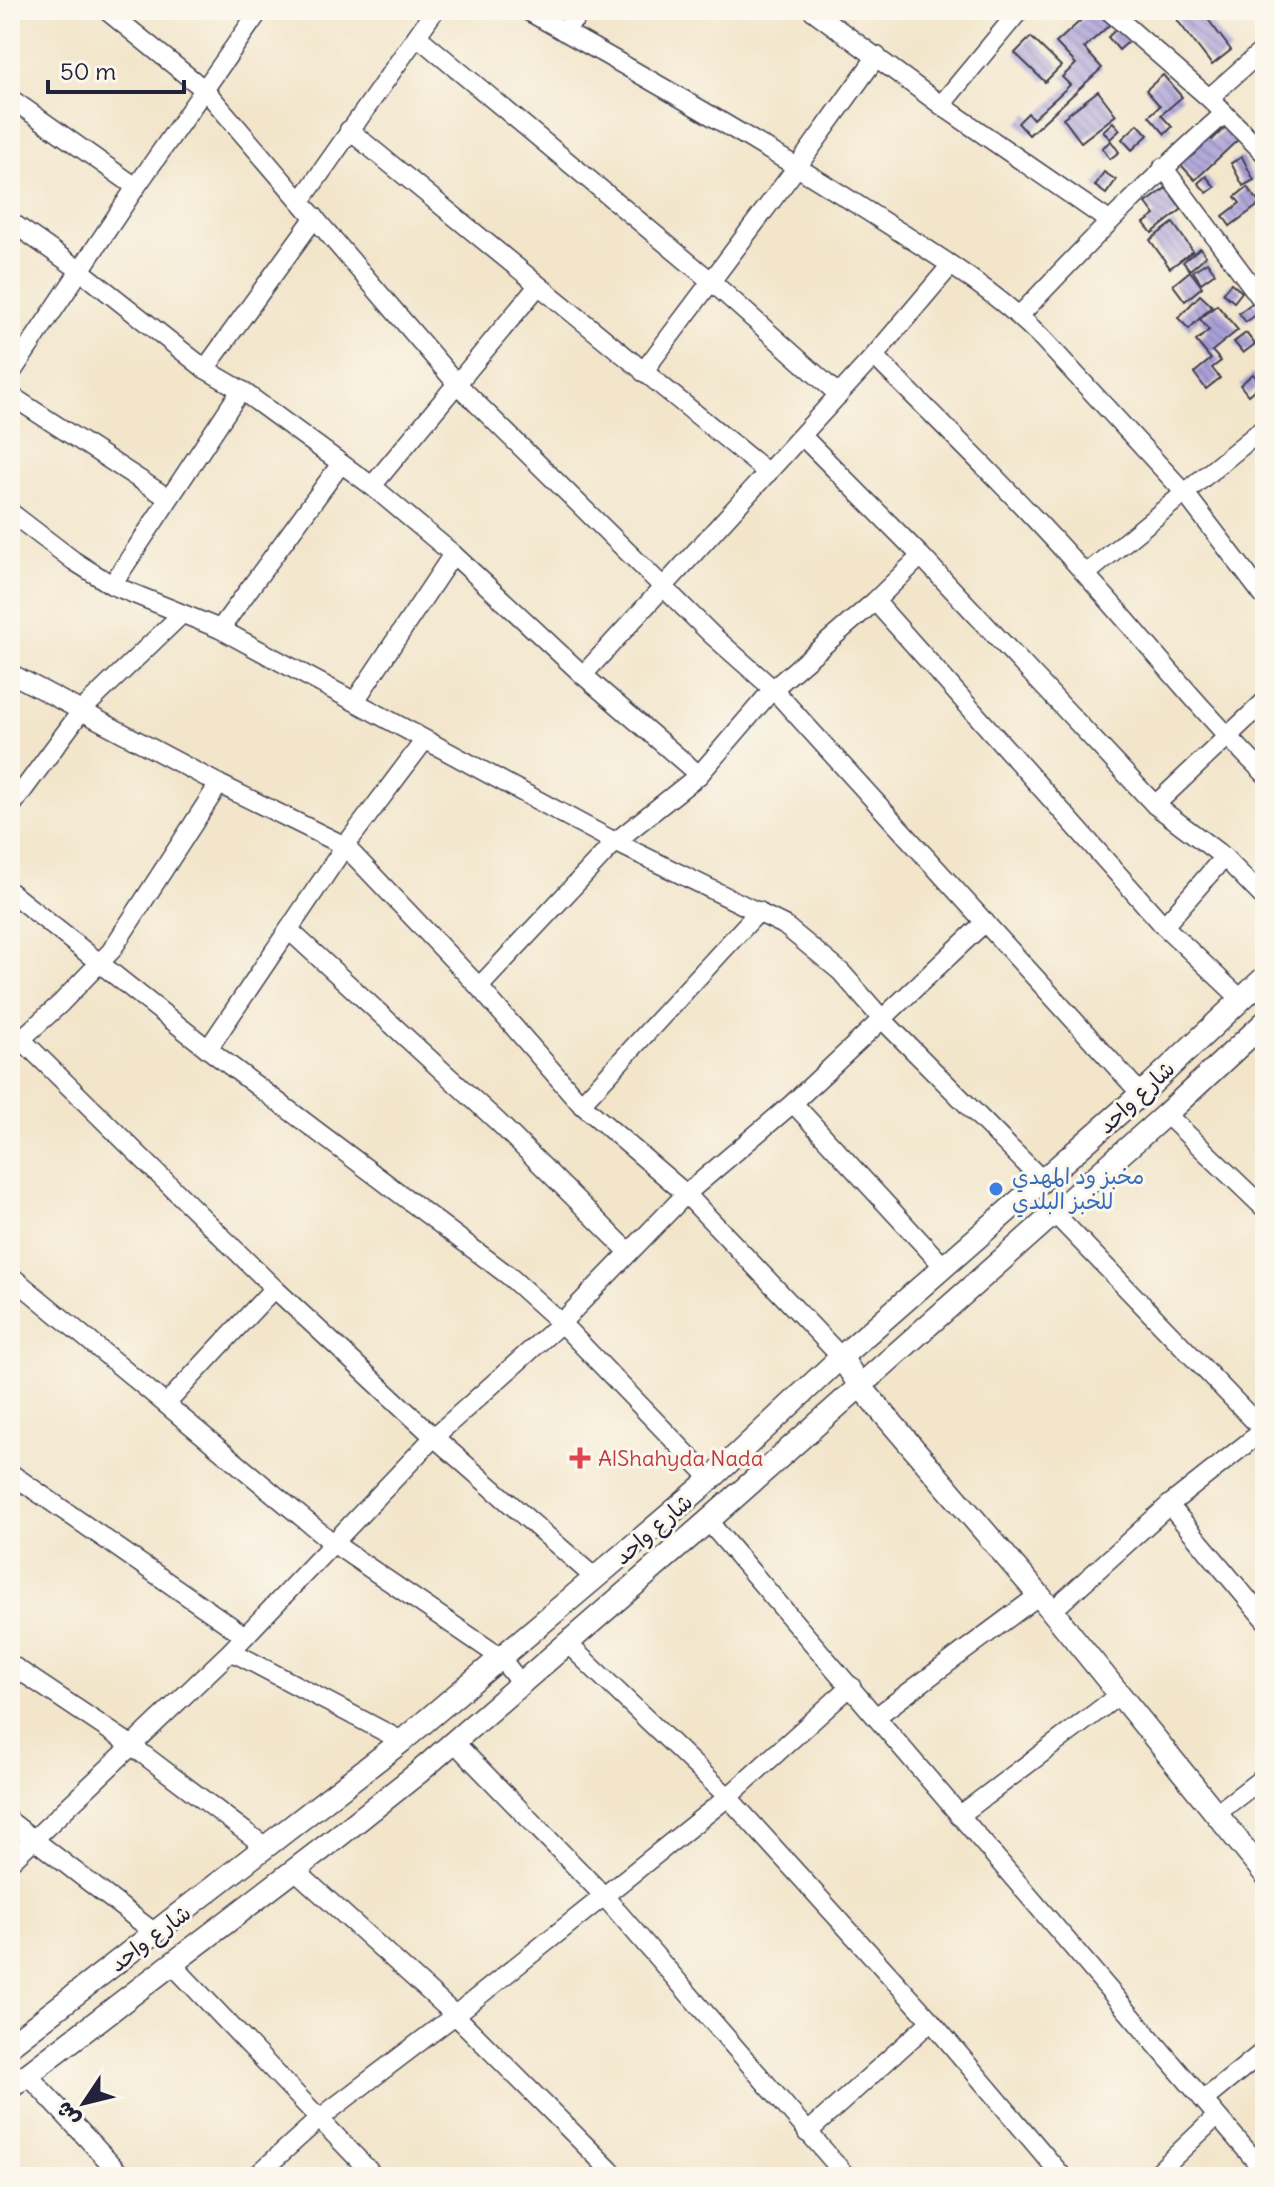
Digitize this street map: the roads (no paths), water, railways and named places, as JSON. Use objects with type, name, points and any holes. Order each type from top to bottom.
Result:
[{"type":"street","points":[[106,10],[206,91],[457,384],[773,689],[1141,1094]]},
{"type":"street","points":[[10,375],[260,10]]},
{"type":"street","points":[[301,201],[435,10]]},
{"type":"street","points":[[526,10],[797,167],[951,265],[1020,315],[1184,492],[1265,598]]},
{"type":"street","points":[[563,31],[584,10]]},
{"type":"street","points":[[812,10],[941,105],[1109,221]]},
{"type":"street","points":[[941,105],[1020,10]]},
{"type":"street","points":[[1108,10],[1209,98],[1265,154]]},
{"type":"street","points":[[417,36],[712,282],[839,395]]},
{"type":"street","points":[[1209,98],[1265,48]]},
{"type":"street","points":[[643,372],[877,56]]},
{"type":"street","points":[[10,98],[136,187]]},
{"type":"street","points":[[1020,315],[1163,167],[1224,114]]},
{"type":"street","points":[[349,130],[768,473]]},
{"type":"street","points":[[1163,167],[1265,304]]},
{"type":"street","points":[[205,369],[315,217]]},
{"type":"street","points":[[10,221],[81,271],[205,369],[241,390],[372,486],[453,554],[583,675],[699,775]]},
{"type":"street","points":[[583,675],[839,395],[951,265]]},
{"type":"street","points":[[372,486],[538,286]]},
{"type":"street","points":[[874,356],[1023,506],[1227,737],[1265,774]]},
{"type":"street","points":[[112,585],[241,390]]},
{"type":"street","points":[[10,395],[168,498]]},
{"type":"street","points":[[1086,574],[1265,427]]},
{"type":"street","points":[[802,436],[921,556],[1155,805],[1224,857],[1265,899]]},
{"type":"street","points":[[220,629],[340,465]]},
{"type":"street","points":[[10,512],[74,561],[112,585],[220,629],[615,842],[784,925],[841,972],[882,1019],[1043,1181]]},
{"type":"street","points":[[355,701],[453,554]]},
{"type":"street","points":[[479,987],[615,842],[699,775],[773,689],[875,601],[921,556]]},
{"type":"street","points":[[875,601],[1164,926],[1241,999]]},
{"type":"street","points":[[10,808],[82,710],[182,614]]},
{"type":"street","points":[[10,673],[219,784],[345,846],[479,987],[581,1104],[686,1194],[841,1357],[860,1386],[1045,1603],[1265,1874]]},
{"type":"street","points":[[1155,805],[1265,701]]},
{"type":"street","points":[[208,1049],[345,846],[424,741]]},
{"type":"street","points":[[219,784],[101,965],[16,1045],[434,1437],[595,1578]]},
{"type":"street","points":[[1164,926],[1224,857]]},
{"type":"street","points":[[10,892],[208,1049],[509,1276],[561,1323],[711,1479]]},
{"type":"street","points":[[581,1104],[759,911]]},
{"type":"street","points":[[10,1862],[231,1651],[434,1437],[561,1323],[686,1194],[793,1103],[985,922]]},
{"type":"street","points":[[289,930],[498,1122],[629,1252]]},
{"type":"street","name":"شارع واحد","points":[[10,2045],[402,1741],[595,1578],[711,1479],[841,1357],[1141,1094],[1265,977]]},
{"type":"street","name":"شارع واحد","points":[[18,2081],[295,1870],[454,1742],[708,1521],[1166,1114],[1265,1022]]},
{"type":"street","points":[[793,1103],[945,1268]]},
{"type":"street","points":[[1166,1114],[1265,1209]]},
{"type":"street","points":[[877,1716],[1045,1603],[1264,1430],[1054,1213]]},
{"type":"street","points":[[10,1275],[333,1543],[500,1657],[521,1684]]},
{"type":"street","points":[[166,1404],[274,1288]]},
{"type":"street","points":[[10,1473],[245,1636]]},
{"type":"street","points":[[1169,1505],[1265,1620]]},
{"type":"street","points":[[708,1521],[1265,2172]]},
{"type":"street","points":[[568,1644],[728,1797],[931,2021],[1063,2177]]},
{"type":"street","points":[[231,1651],[402,1741]]},
{"type":"street","points":[[10,1664],[131,1745],[267,1848]]},
{"type":"street","points":[[255,2177],[275,2170],[320,2118],[455,2015],[728,1797],[851,1686]]},
{"type":"street","points":[[959,1816],[1119,1695]]},
{"type":"street","points":[[454,1742],[604,1896],[847,2177]]},
{"type":"street","points":[[1217,1813],[1265,1776]]},
{"type":"street","points":[[10,1821],[155,1933]]},
{"type":"street","points":[[295,1870],[455,2015],[617,2177]]},
{"type":"street","points":[[171,1963],[375,2177]]},
{"type":"street","points":[[807,2133],[931,2021]]},
{"type":"street","points":[[1205,2099],[1265,2050]]},
{"type":"street","points":[[18,2081],[123,2177]]},
{"type":"street","points":[[1153,2177],[1216,2117]]},
{"type":"place","name":"مخبز ود المهدي للخبز البلدي","points":[[996,1189]]},
{"type":"place","name":"AlShahyda Nada","points":[[580,1458]]}]
